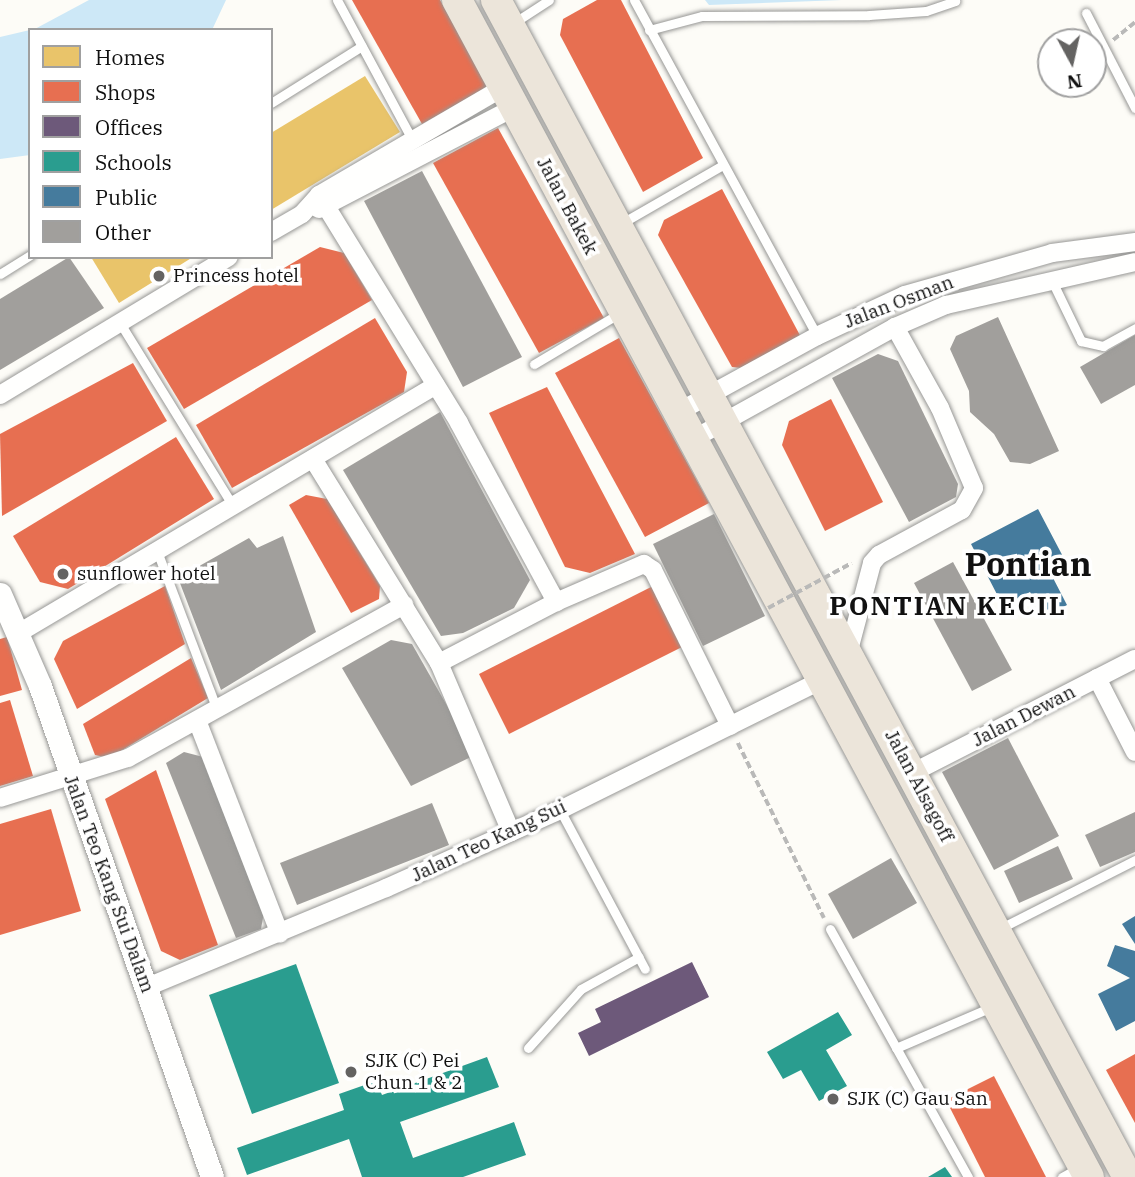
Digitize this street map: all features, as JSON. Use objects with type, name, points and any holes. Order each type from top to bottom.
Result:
[{"type":"highway","name":"Jalan Bakek","points":[[457,0],[622,312],[680,411]]},
{"type":"highway","name":"Jalan Bakek","points":[[503,13],[708,396]]},
{"type":"highway","name":"Jalan Alsagoff","points":[[708,396],[998,930],[1124,1149],[1128,1177]]},
{"type":"highway","name":"Jalan Alsagoff","points":[[680,411],[997,1005],[1078,1173]]},
{"type":"street","points":[[323,201],[412,138],[510,97]]},
{"type":"street","points":[[273,231],[510,97]]},
{"type":"street","points":[[323,201],[436,386],[556,602]]},
{"type":"street","name":"Jalan Osman","points":[[680,411],[817,336],[905,295],[1052,253],[1135,242]]},
{"type":"street","points":[[0,395],[226,259]]},
{"type":"street","name":"Jalan Osman","points":[[695,438],[895,327],[946,305],[1135,262]]},
{"type":"street","points":[[848,654],[872,563],[879,555],[961,510],[974,488],[940,408],[895,327]]},
{"type":"street","points":[[17,634],[436,386]]},
{"type":"street","points":[[313,458],[439,663],[511,832]]},
{"type":"street","points":[[439,663],[556,602],[649,566],[730,726]]},
{"type":"street","name":"Jalan Teo Kang Sui Dalam","points":[[0,594],[40,686],[69,776],[147,987],[212,1177]]},
{"type":"street","points":[[0,797],[128,758],[198,723],[404,605]]},
{"type":"street","name":"Jalan Dewan","points":[[912,773],[1135,659]]},
{"type":"street","points":[[1097,678],[1135,752]]},
{"type":"street","name":"Jalan Teo Kang Sui","points":[[147,987],[280,934],[560,810],[824,679]]},
{"type":"street","points":[[198,723],[280,934]]},
{"type":"lane","points":[[337,0],[412,138]]},
{"type":"lane","points":[[503,13],[549,0]]},
{"type":"lane","points":[[634,0],[817,336]]},
{"type":"lane","points":[[649,30],[702,16],[869,15],[926,11],[955,1]]},
{"type":"lane","points":[[1086,13],[1094,28]]},
{"type":"lane","points":[[273,102],[362,46]]},
{"type":"lane","points":[[1107,54],[1135,108]]},
{"type":"lane","points":[[617,225],[723,165]]},
{"type":"lane","points":[[0,274],[28,256]]},
{"type":"lane","points":[[1051,279],[1081,341],[1103,346],[1135,328]]},
{"type":"lane","points":[[534,364],[622,312]]},
{"type":"lane","points":[[120,323],[233,506]]},
{"type":"lane","points":[[156,551],[217,712]]},
{"type":"lane","points":[[560,810],[645,969]]},
{"type":"lane","points":[[998,930],[1135,860]]},
{"type":"lane","points":[[830,929],[968,1177]]},
{"type":"lane","points":[[528,1048],[581,989],[639,957]]},
{"type":"lane","points":[[896,1048],[997,1005]]},
{"type":"path","points":[[1107,44],[1130,31],[1135,22]]},
{"type":"path","points":[[768,608],[852,562],[856,569]]},
{"type":"path","points":[[730,726],[830,929]]},
{"type":"water","points":[[89,0],[226,0],[213,28],[37,28]]},
{"type":"water","points":[[705,0],[842,0],[709,5]]},
{"type":"water","points":[[28,30],[28,155],[0,159],[0,37]]},
{"type":"building: Homes","points":[[365,76],[400,132],[273,209],[273,132]]},
{"type":"building: Homes","points":[[92,259],[190,259],[119,303]]},
{"type":"building: Shops","points":[[352,0],[440,0],[489,87],[422,124]]},
{"type":"building: Shops","points":[[597,0],[621,0],[703,158],[643,192],[560,35],[563,19]]},
{"type":"building: Shops","points":[[498,128],[604,318],[539,353],[433,163]]},
{"type":"building: Shops","points":[[722,189],[803,341],[751,369],[732,367],[658,235],[664,220]]},
{"type":"building: Shops","points":[[320,247],[344,253],[372,300],[184,409],[147,348]]},
{"type":"building: Shops","points":[[375,318],[407,372],[404,392],[232,488],[196,425]]},
{"type":"building: Shops","points":[[619,338],[709,503],[645,537],[555,373]]},
{"type":"building: Shops","points":[[133,363],[167,421],[2,516],[0,434]]},
{"type":"building: Shops","points":[[547,387],[635,554],[590,573],[565,567],[489,413]]},
{"type":"building: Shops","points":[[831,399],[883,502],[825,531],[782,445],[789,421]]},
{"type":"building: Shops","points":[[176,437],[214,499],[68,589],[40,582],[13,536]]},
{"type":"building: Shops","points":[[306,495],[327,499],[380,586],[379,599],[351,613],[289,505]]},
{"type":"building: Shops","points":[[165,586],[185,644],[77,709],[54,659],[63,641]]},
{"type":"building: Shops","points":[[653,586],[684,646],[509,734],[479,674]]},
{"type":"building: Shops","points":[[7,637],[22,690],[0,696],[0,639]]},
{"type":"building: Shops","points":[[191,658],[208,698],[109,758],[95,755],[83,724]]},
{"type":"building: Shops","points":[[10,700],[33,776],[0,786],[0,703]]},
{"type":"building: Shops","points":[[156,770],[218,945],[180,960],[161,951],[105,799]]},
{"type":"building: Shops","points":[[51,809],[81,911],[0,935],[0,824]]},
{"type":"building: Shops","points":[[1135,1054],[1135,1123],[1106,1070]]},
{"type":"building: Shops","points":[[994,1076],[1046,1177],[985,1177],[946,1100]]},
{"type":"building: Offices","points":[[692,962],[709,997],[589,1056],[578,1033],[601,1022],[595,1009]]},
{"type":"building: Schools","points":[[296,964],[339,1083],[252,1114],[209,995]]},
{"type":"building: Schools","points":[[838,1012],[852,1035],[826,1050],[847,1086],[819,1101],[801,1070],[783,1079],[767,1052]]},
{"type":"building: Schools","points":[[487,1057],[499,1087],[400,1122],[413,1158],[514,1122],[526,1155],[463,1177],[362,1177],[349,1139],[247,1175],[237,1148],[344,1110],[339,1094],[376,1081],[382,1095]]},
{"type":"building: Schools","points":[[945,1167],[952,1177],[928,1177]]},
{"type":"building: Public","points":[[1038,509],[1069,568],[1052,576],[1067,605],[1044,617],[1030,592],[1003,606],[971,544]]},
{"type":"building: Public","points":[[1135,916],[1135,944],[1122,924]]},
{"type":"building: Public","points":[[1115,945],[1135,951],[1135,1021],[1116,1031],[1098,994],[1130,978],[1107,966]]},
{"type":"building: Other","points":[[422,171],[522,357],[463,387],[364,201]]},
{"type":"building: Other","points":[[66,259],[70,259],[104,308],[0,370],[0,299]]},
{"type":"building: Other","points":[[998,317],[1059,451],[1030,464],[1010,462],[994,434],[970,412],[969,391],[950,349],[956,336]]},
{"type":"building: Other","points":[[1135,335],[1135,385],[1101,404],[1080,367]]},
{"type":"building: Other","points":[[878,354],[898,361],[958,484],[956,497],[909,522],[832,378]]},
{"type":"building: Other","points":[[440,412],[530,580],[514,608],[463,633],[441,636],[343,470]]},
{"type":"building: Other","points":[[714,514],[765,616],[703,646],[653,544]]},
{"type":"building: Other","points":[[283,536],[316,632],[221,690],[178,578],[249,538],[257,548]]},
{"type":"building: Other","points":[[953,562],[1012,670],[972,691],[914,583]]},
{"type":"building: Other","points":[[391,640],[412,644],[475,755],[411,786],[342,668]]},
{"type":"building: Other","points":[[1008,738],[1059,836],[994,870],[942,772]]},
{"type":"building: Other","points":[[184,752],[207,758],[264,912],[261,929],[236,938],[166,763]]},
{"type":"building: Other","points":[[432,803],[449,845],[297,905],[280,863]]},
{"type":"building: Other","points":[[1135,812],[1135,852],[1100,867],[1085,835]]},
{"type":"building: Other","points":[[1058,846],[1073,879],[1019,903],[1004,871]]},
{"type":"building: Other","points":[[891,858],[917,903],[853,939],[828,894]]},
{"type":"place","name":"Princess hotel","points":[[159,276]]},
{"type":"place","name":"sunflower hotel","points":[[63,574]]},
{"type":"place","name":"SJK (C) Pei Chun 1 & 2","points":[[351,1072]]},
{"type":"place","name":"SJK (C) Gau San","points":[[833,1099]]},
{"type":"district","name":"Pontian","points":[[1028,564]]},
{"type":"district","name":"PONTIAN KECIL","points":[[948,606]]}]
